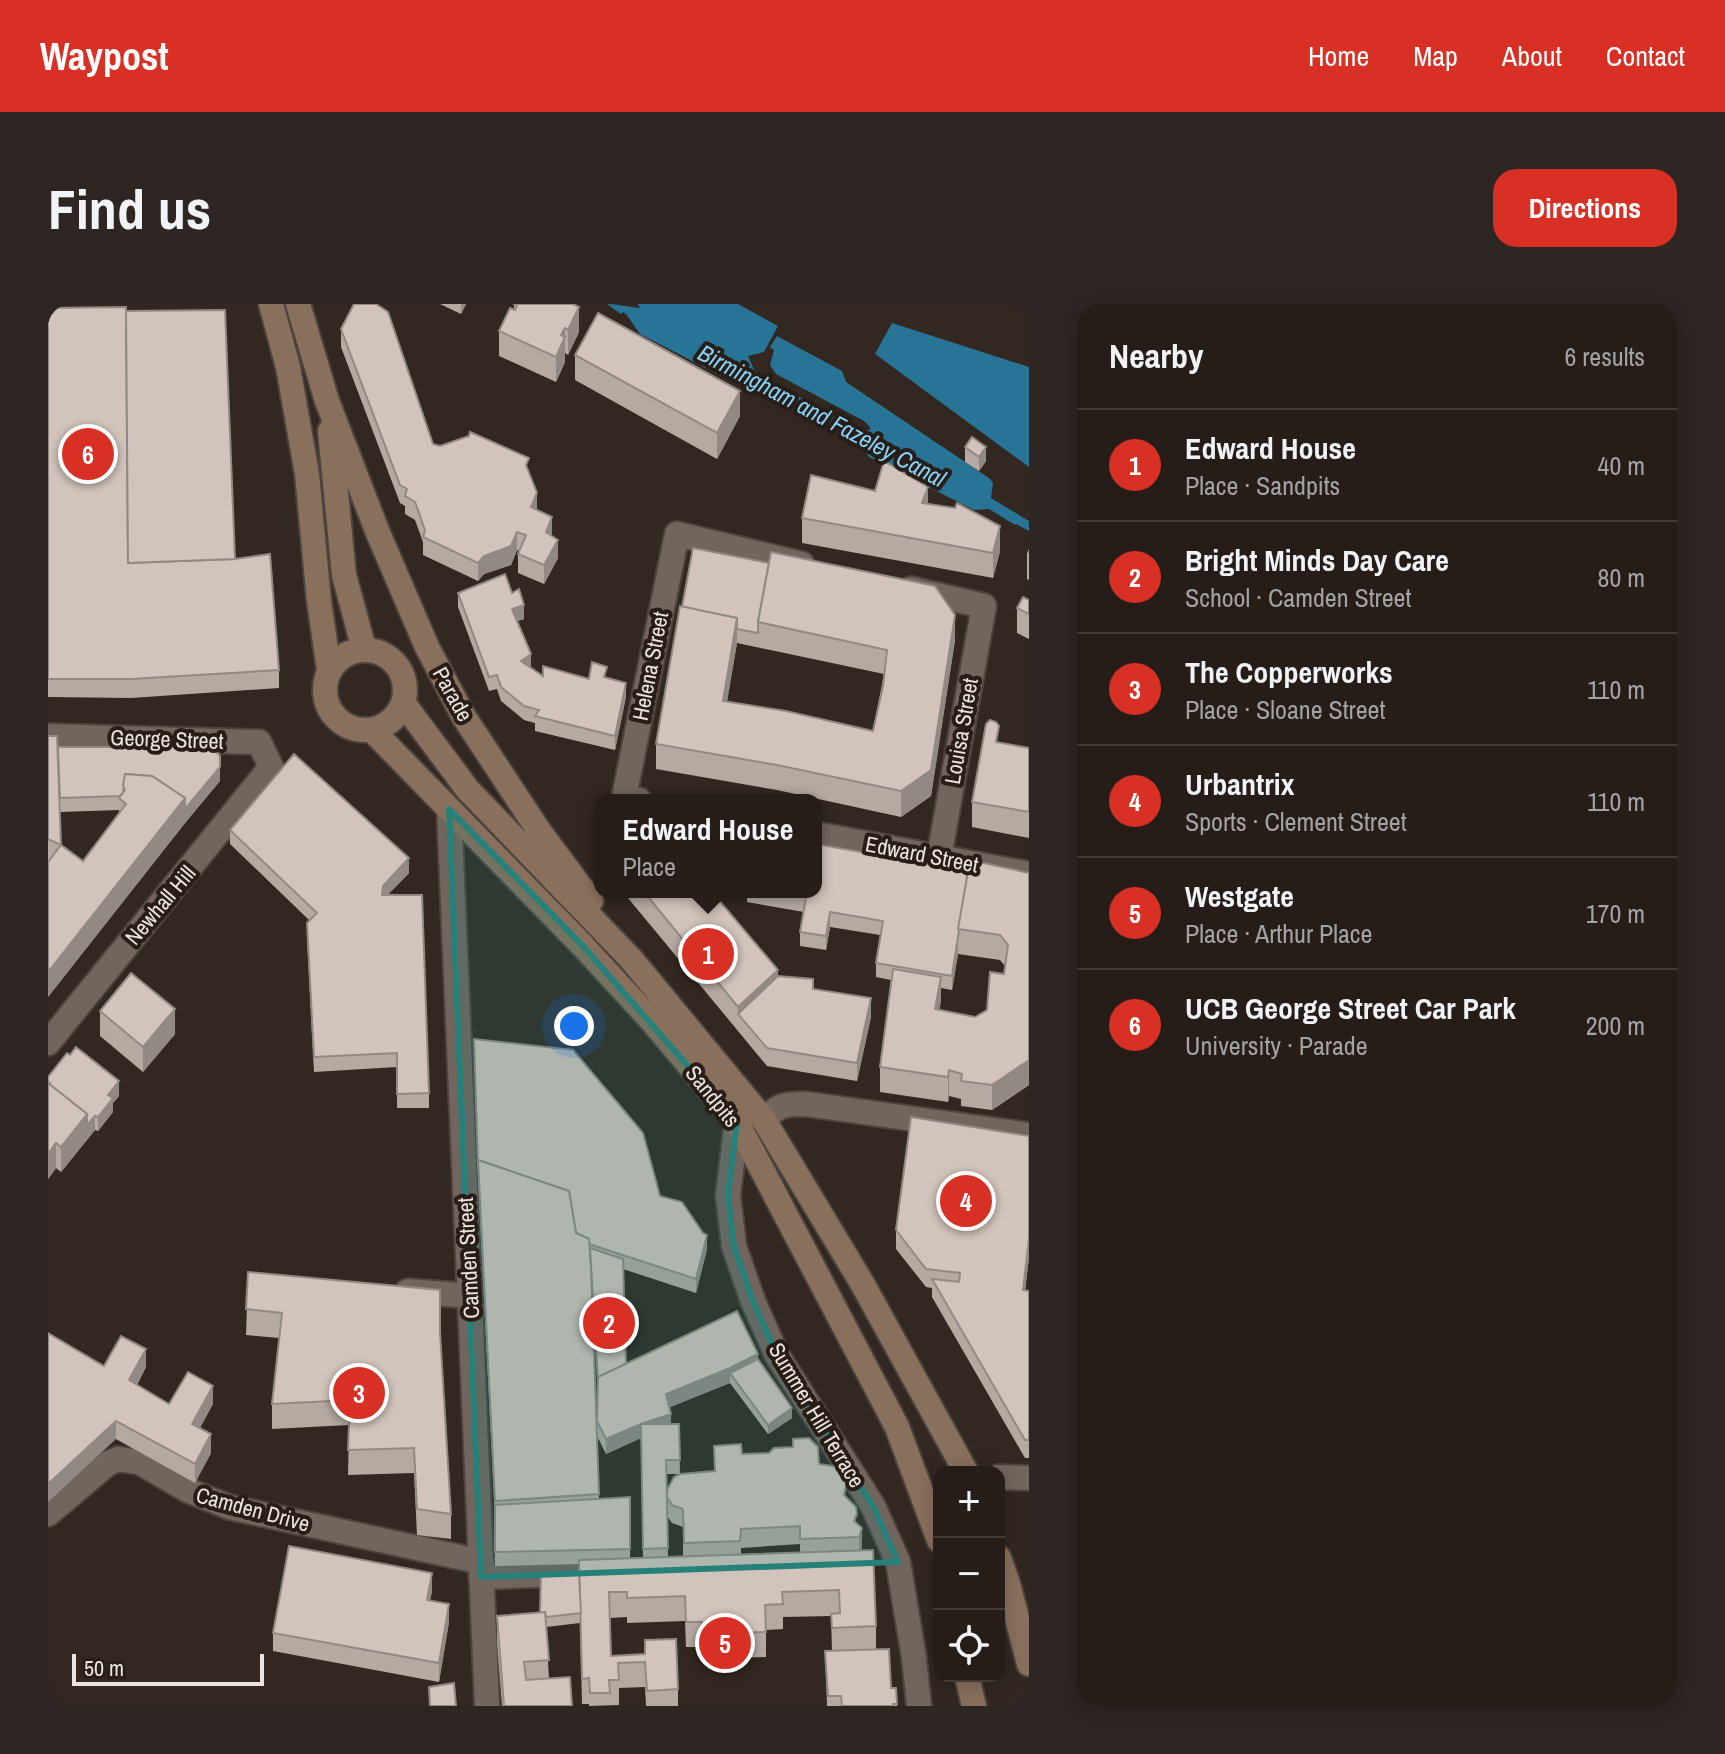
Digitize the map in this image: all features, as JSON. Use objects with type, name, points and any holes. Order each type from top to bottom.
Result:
[{"type":"main road","points":[[271,304],[288,367],[307,474],[329,670],[325,693],[331,711],[351,728],[372,730],[389,723],[404,704],[405,680],[400,668],[378,651],[364,649],[350,652],[329,670]]},
{"type":"main road","name":"Parade","points":[[298,304],[327,401],[378,533],[427,647],[464,717],[539,831],[581,885],[631,959]]},
{"type":"main road","name":"Parade","points":[[327,401],[344,575],[364,649]]},
{"type":"main road","name":"Sandpits","points":[[404,704],[468,790],[631,959],[764,1120],[862,1283],[963,1466]]},
{"type":"main road","name":"Sandpits","points":[[372,730],[583,946],[652,1021],[737,1122],[897,1427],[938,1538]]},
{"type":"main road","points":[[1005,1575],[1029,1664]]},
{"type":"main road","points":[[968,1682],[974,1706]]},
{"type":"street","name":"Helena Street","points":[[632,794],[677,534],[818,567]]},
{"type":"street","name":"Louisa Street","points":[[893,585],[984,606],[939,857]]},
{"type":"street","name":"George Street","points":[[48,736],[259,742],[271,767]]},
{"type":"street","name":"Newhall Hill","points":[[48,1043],[271,767]]},
{"type":"street","name":"Camden Street","points":[[449,809],[487,1706]]},
{"type":"street","name":"Edward Street","points":[[822,835],[1029,874]]},
{"type":"street","points":[[764,1120],[783,1104],[806,1104],[1029,1135]]},
{"type":"street","name":"Summer Hill Terrace","points":[[737,1122],[728,1195],[734,1246],[753,1301],[777,1355],[873,1506],[914,1657],[919,1706]]},
{"type":"street","points":[[390,1290],[470,1296]]},
{"type":"street","name":"Camden Drive","points":[[48,1514],[107,1464],[118,1459],[139,1462],[187,1490],[229,1507],[481,1569]]},
{"type":"street","points":[[1005,1477],[1029,1478]]},
{"type":"street","points":[[481,1569],[640,1571]]},
{"type":"highlighted area","points":[[449,809],[583,946],[737,1122],[728,1195],[734,1246],[753,1301],[777,1355],[873,1506],[898,1562],[481,1577]]},
{"type":"water","name":"Birmingham and Fazeley Canal","points":[[607,304],[640,308],[638,304],[738,304],[778,326],[764,352],[748,356],[755,372],[848,424],[870,430],[864,421],[776,374],[770,365],[774,350],[770,347],[777,336],[842,371],[846,382],[989,478],[993,483],[991,498],[1029,521],[1029,531],[989,509],[974,510],[869,457],[857,439],[751,381],[727,379],[640,334],[626,314]]},
{"type":"water","points":[[892,323],[1029,367],[1029,467],[875,354]]},
{"type":"building","points":[[354,304],[376,304],[388,312],[433,444],[440,446],[469,436],[470,432],[529,458],[526,465],[537,493],[531,507],[552,517],[546,532],[558,540],[544,565],[518,554],[526,535],[517,532],[511,546],[484,556],[478,563],[423,537],[425,530],[415,502],[405,496],[407,489],[400,485],[341,329]]},
{"type":"building","points":[[514,304],[573,304],[579,307],[568,330],[565,328],[561,335],[565,337],[556,357],[499,331],[510,308],[515,310],[517,306]]},
{"type":"building","points":[[126,307],[128,563],[235,559],[270,554],[279,670],[131,679],[48,679],[48,308]]},
{"type":"building","points":[[225,310],[235,559],[128,563],[126,311]]},
{"type":"building","points":[[598,313],[740,391],[717,433],[575,355]]},
{"type":"building","points":[[972,437],[986,447],[979,457],[965,447]]},
{"type":"building","points":[[884,461],[928,487],[922,503],[955,508],[957,503],[1000,526],[993,553],[802,518],[811,475],[875,491]]},
{"type":"building","points":[[693,548],[769,563],[758,633],[737,629],[737,618],[682,607]]},
{"type":"building","points":[[771,552],[935,586],[955,615],[931,770],[901,791],[656,744],[680,606],[737,618],[723,701],[786,711],[873,731],[887,650],[758,622]]},
{"type":"building","points":[[505,574],[512,593],[519,589],[524,605],[512,609],[531,654],[521,661],[543,676],[543,666],[589,679],[592,662],[607,667],[604,677],[626,683],[615,736],[535,716],[539,710],[524,706],[501,687],[497,675],[489,677],[458,593]]},
{"type":"building","points":[[1023,597],[1029,600],[1029,614],[1017,608]]},
{"type":"building","points":[[990,720],[999,726],[996,742],[1029,748],[1029,812],[972,802],[986,724]]},
{"type":"building","points":[[48,736],[57,736],[61,845],[48,839]]},
{"type":"building","points":[[58,747],[212,747],[220,756],[220,767],[185,809],[185,798],[152,776],[125,774],[120,796],[60,798]]},
{"type":"building","points":[[294,754],[409,858],[383,886],[382,895],[422,895],[429,1093],[397,1094],[397,1053],[314,1057],[307,923],[317,913],[230,830]]},
{"type":"building","points":[[125,774],[152,776],[185,798],[48,972],[48,862],[61,845],[83,861],[126,804],[119,798],[125,790]]},
{"type":"building","points":[[822,845],[968,871],[952,976],[876,963],[883,921],[830,912],[826,936],[800,932],[806,898],[822,898]]},
{"type":"building","points":[[970,860],[1029,873],[1029,1060],[992,1085],[961,1081],[962,1074],[949,1070],[948,1077],[880,1067],[893,969],[941,977],[935,1009],[975,1017],[987,1010],[990,972],[1004,974],[1008,945],[1000,935],[958,929]]},
{"type":"building","points":[[649,898],[717,898],[778,970],[738,1007]]},
{"type":"building","points":[[131,973],[175,1009],[143,1047],[100,1011]]},
{"type":"building","points":[[778,976],[813,979],[813,989],[871,998],[857,1063],[767,1048],[738,1014]]},
{"type":"building","points":[[474,1039],[573,1050],[643,1133],[660,1196],[682,1202],[707,1235],[696,1279],[589,1244],[589,1239],[576,1233],[569,1191],[478,1160],[478,1164]]},
{"type":"building","points":[[76,1047],[119,1081],[108,1095],[113,1098],[87,1125],[87,1114],[48,1082],[48,1077],[67,1053],[70,1055]]},
{"type":"building","points":[[48,1083],[87,1114],[61,1147],[56,1143],[48,1154]]},
{"type":"building","points":[[911,1117],[1029,1136],[1029,1238],[1023,1290],[1029,1291],[1029,1440],[1025,1440],[932,1279],[959,1282],[960,1273],[926,1269],[896,1230]]},
{"type":"building","points":[[478,1160],[569,1191],[576,1233],[589,1239],[599,1494],[495,1501]]},
{"type":"building","points":[[590,1248],[623,1259],[626,1364],[598,1377],[598,1380]]},
{"type":"building","points":[[248,1272],[440,1290],[451,1514],[417,1509],[414,1448],[348,1450],[350,1400],[272,1404],[282,1313],[246,1309]]},
{"type":"building","points":[[737,1311],[758,1354],[666,1394],[671,1414],[606,1439],[597,1421],[598,1377]]},
{"type":"building","points":[[48,1333],[104,1366],[121,1336],[146,1349],[129,1380],[169,1404],[188,1372],[213,1386],[192,1424],[211,1434],[195,1464],[116,1421],[48,1484]]},
{"type":"building","points":[[758,1359],[792,1408],[768,1425],[730,1373]]},
{"type":"building","points":[[641,1424],[679,1424],[680,1460],[666,1460],[668,1548],[643,1549]]},
{"type":"building","points":[[809,1438],[818,1447],[819,1464],[838,1467],[847,1480],[844,1495],[856,1507],[854,1521],[862,1528],[859,1537],[800,1539],[800,1526],[741,1529],[740,1541],[684,1543],[683,1509],[672,1505],[667,1497],[674,1477],[715,1471],[714,1446],[741,1444],[742,1454],[769,1453],[774,1448],[793,1447],[793,1439]]},
{"type":"building","points":[[630,1497],[630,1549],[495,1552],[495,1505]]},
{"type":"building","points":[[289,1546],[432,1573],[427,1600],[449,1604],[439,1663],[273,1633]]},
{"type":"building","points":[[873,1550],[876,1626],[832,1628],[831,1614],[840,1613],[839,1590],[782,1592],[783,1604],[765,1605],[766,1632],[702,1634],[702,1622],[686,1622],[685,1596],[627,1598],[627,1592],[609,1592],[611,1656],[645,1654],[645,1640],[676,1639],[678,1689],[647,1691],[645,1662],[618,1663],[619,1680],[609,1680],[610,1693],[590,1693],[589,1678],[582,1679],[579,1560]]},
{"type":"building","points":[[541,1574],[579,1575],[581,1613],[546,1617],[545,1612],[540,1613]]},
{"type":"building","points":[[545,1612],[549,1660],[524,1662],[526,1680],[570,1677],[572,1706],[504,1706],[497,1616]]},
{"type":"building","points":[[889,1649],[891,1688],[896,1688],[897,1704],[842,1706],[841,1696],[828,1696],[825,1651]]},
{"type":"building","points":[[454,1683],[456,1706],[430,1706],[429,1687]]},
{"type":"place","name":"UCB George Street Car Park","points":[[88,454]]},
{"type":"place","name":"Edward House","points":[[708,954]]},
{"type":"place","name":"Urbantrix","points":[[966,1201]]},
{"type":"place","name":"Bright Minds Day Care","points":[[609,1323]]},
{"type":"place","name":"The Copperworks","points":[[359,1393]]},
{"type":"place","name":"Westgate","points":[[725,1643]]}]
